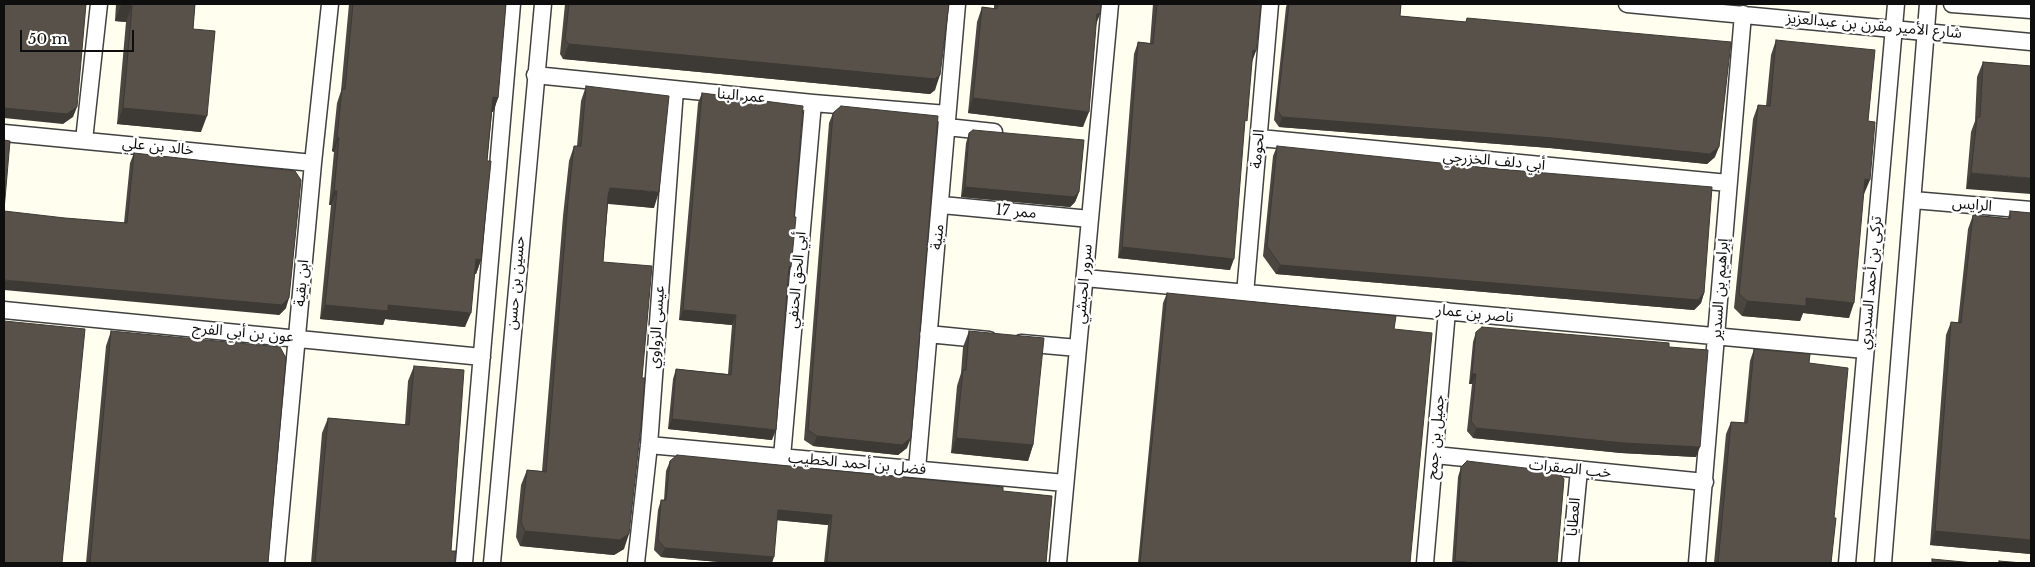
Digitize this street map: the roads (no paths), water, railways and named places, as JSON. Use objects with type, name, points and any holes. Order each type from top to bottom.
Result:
[{"type":"street","points":[[84,140],[99,4]]},
{"type":"street","name":"ابن بقية","points":[[276,563],[313,163],[330,4]]},
{"type":"street","name":"حسين بن حسن","points":[[464,563],[512,4]]},
{"type":"street","name":"حسين بن حسن","points":[[492,563],[535,75],[543,4]]},
{"type":"street","name":"منية","points":[[917,469],[928,334],[942,205],[957,4]]},
{"type":"street","name":"سرور الحبشي","points":[[1058,563],[1110,4]]},
{"type":"street","name":"الحومة","points":[[1246,294],[1270,4]]},
{"type":"street","name":"شارع الأمير مقرن بن عبدالعزيز","points":[[1627,4],[2031,42]]},
{"type":"street","name":"تركي بن أحمد السديري","points":[[1847,563],[1896,4]]},
{"type":"street","points":[[1883,563],[1928,4]]},
{"type":"street","name":"شارع الأمير مقرن بن عبدالعزيز","points":[[1952,4],[2031,10]]},
{"type":"street","name":"إبراهيم بن السدير","points":[[1698,563],[1743,14]]},
{"type":"street","name":"عمر البنا","points":[[535,75],[813,103],[947,121],[1012,134]]},
{"type":"street","name":"عيسى الزواوي","points":[[636,563],[649,445],[675,90]]},
{"type":"street","name":"أبي الحق الحنفي","points":[[782,457],[813,103]]},
{"type":"street","name":"خالد بن علي","points":[[4,132],[313,163]]},
{"type":"street","name":"أبي دلف الخزرجي","points":[[1260,138],[1728,183]]},
{"type":"street","points":[[1078,140],[1097,142]]},
{"type":"street","name":"الرايس","points":[[1913,200],[2031,210]]},
{"type":"street","name":"ممر 17","points":[[942,205],[1090,219]]},
{"type":"street","name":"ناصر بن عمار","points":[[1085,278],[1717,338],[1866,350]]},
{"type":"street","name":"عون بن أبي الفرج","points":[[4,310],[482,357]]},
{"type":"street","name":"جميل بن جمح","points":[[1425,563],[1447,311]]},
{"type":"street","points":[[928,334],[1078,348]]},
{"type":"street","name":"فضل بن أحمد الخطيب","points":[[649,445],[1065,483]]},
{"type":"street","name":"خب الصقرات","points":[[1435,455],[1705,482]]},
{"type":"street","name":"العطايا","points":[[1570,563],[1579,470]]}]
